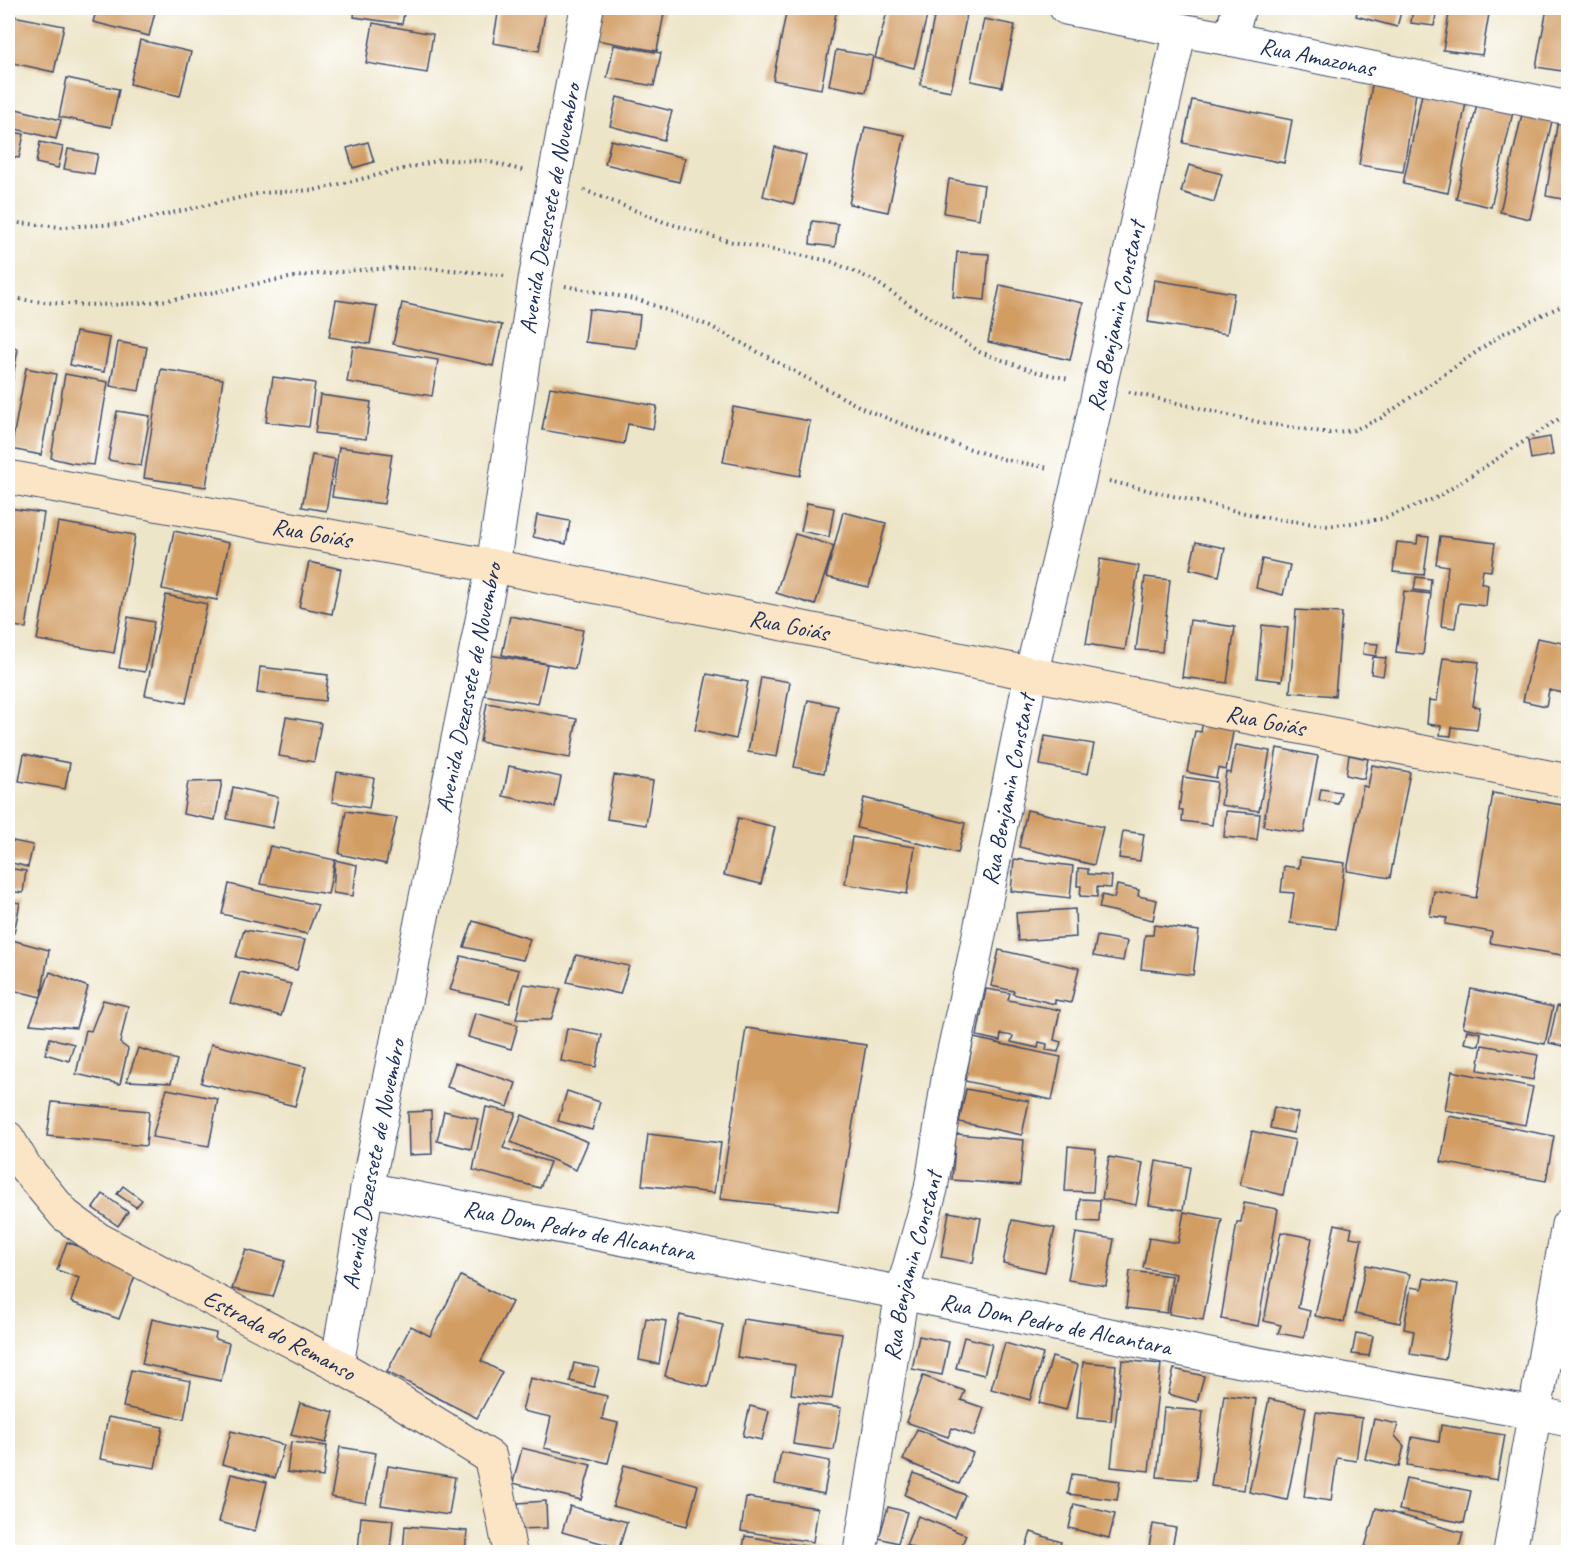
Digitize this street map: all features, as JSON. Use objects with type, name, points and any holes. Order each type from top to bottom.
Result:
[{"type":"street","name":"Avenida Dezessete de Novembro","points":[[337,1365],[367,1189],[493,566],[535,280],[587,8]]},
{"type":"street","name":"Rua Amazonas","points":[[1066,8],[1569,108]]},
{"type":"street","points":[[1230,39],[1239,8]]},
{"type":"street","name":"Rua Benjamin Constant","points":[[860,1552],[902,1293],[932,1189],[949,1072],[974,960],[1031,674],[1080,475],[1180,30]]},
{"type":"street","name":"Rua Goiás","points":[[8,477],[493,566],[1569,781]]},
{"type":"street","name":"Estrada do Remanso","points":[[8,1138],[26,1167],[65,1215],[98,1239],[337,1365],[490,1457],[510,1552]]},
{"type":"street","name":"Rua Dom Pedro de Alcantara","points":[[367,1189],[1219,1357],[1569,1420]]},
{"type":"street","points":[[1510,1552],[1569,1225]]},
{"type":"path","points":[[8,219],[20,223],[61,227],[122,224],[261,193],[315,189],[441,160],[486,161],[554,178],[664,222],[728,241],[830,261],[873,280],[980,352],[1033,371],[1263,423],[1329,433],[1354,430],[1381,418],[1504,333],[1569,303]]},
{"type":"path","points":[[8,297],[80,305],[120,304],[174,299],[317,274],[410,268],[476,272],[535,280],[639,300],[710,327],[864,409],[942,440],[1002,459],[1262,517],[1328,526],[1382,519],[1438,498],[1569,413]]},
{"type":"building","points":[[97,8],[156,8],[149,36],[93,22]]},
{"type":"building","points":[[355,8],[405,8],[402,24],[354,17]]},
{"type":"building","points":[[499,8],[546,8],[539,51],[493,43]]},
{"type":"building","points":[[603,8],[665,8],[657,51],[596,40]]},
{"type":"building","points":[[787,8],[837,8],[821,89],[773,80]]},
{"type":"building","points":[[888,8],[929,8],[914,68],[875,58]]},
{"type":"building","points":[[936,8],[968,9],[951,91],[920,85]]},
{"type":"building","points":[[1358,8],[1402,8],[1397,27],[1356,16]]},
{"type":"building","points":[[1413,8],[1437,8],[1434,26],[1411,23]]},
{"type":"building","points":[[1450,8],[1490,8],[1482,55],[1443,50]]},
{"type":"building","points":[[1547,8],[1568,8],[1568,72],[1536,67]]},
{"type":"building","points":[[8,15],[64,26],[54,72],[8,62]]},
{"type":"building","points":[[984,19],[1015,25],[1002,87],[971,81]]},
{"type":"building","points":[[373,23],[433,34],[427,73],[366,63]]},
{"type":"building","points":[[140,40],[191,52],[180,96],[130,84]]},
{"type":"building","points":[[614,45],[661,53],[654,86],[607,78]]},
{"type":"building","points":[[836,50],[873,56],[866,92],[829,85]]},
{"type":"building","points":[[67,78],[119,89],[111,127],[59,117]]},
{"type":"building","points":[[1372,85],[1416,93],[1403,172],[1359,165]]},
{"type":"building","points":[[1422,94],[1466,103],[1448,193],[1403,184]]},
{"type":"building","points":[[617,97],[672,111],[664,140],[610,126]]},
{"type":"building","points":[[1192,100],[1292,120],[1284,163],[1183,143]]},
{"type":"building","points":[[1477,104],[1513,112],[1491,207],[1456,199]]},
{"type":"building","points":[[8,107],[61,120],[56,139],[8,127]]},
{"type":"building","points":[[1522,114],[1552,121],[1530,219],[1500,212]]},
{"type":"building","points":[[1558,119],[1568,120],[1568,200],[1546,196]]},
{"type":"building","points":[[865,127],[905,135],[888,212],[849,204]]},
{"type":"building","points":[[8,131],[24,134],[19,158],[8,156]]},
{"type":"building","points":[[611,140],[685,158],[679,182],[605,164]]},
{"type":"building","points":[[40,142],[63,147],[58,168],[36,163]]},
{"type":"building","points":[[368,142],[374,162],[353,168],[347,148]]},
{"type":"building","points":[[775,147],[806,155],[794,204],[763,196]]},
{"type":"building","points":[[68,149],[98,154],[94,174],[64,169]]},
{"type":"building","points":[[1189,165],[1222,174],[1214,202],[1181,192]]},
{"type":"building","points":[[949,179],[984,185],[979,219],[944,213]]},
{"type":"building","points":[[812,221],[838,224],[835,247],[810,244]]},
{"type":"building","points":[[957,252],[989,254],[985,300],[953,297]]},
{"type":"building","points":[[1154,280],[1234,293],[1227,334],[1148,322]]},
{"type":"building","points":[[1000,285],[1083,303],[1070,360],[988,342]]},
{"type":"building","points":[[336,300],[377,306],[370,344],[329,337]]},
{"type":"building","points":[[402,303],[502,325],[493,366],[393,344]]},
{"type":"building","points":[[589,309],[640,315],[636,348],[585,342]]},
{"type":"building","points":[[76,332],[110,338],[104,372],[70,365]]},
{"type":"building","points":[[118,342],[147,347],[139,391],[110,386]]},
{"type":"building","points":[[353,346],[438,360],[432,396],[347,382]]},
{"type":"building","points":[[8,347],[18,349],[9,399],[8,399]]},
{"type":"building","points":[[26,368],[56,374],[41,455],[11,449]]},
{"type":"building","points":[[161,369],[223,379],[206,487],[144,478]]},
{"type":"building","points":[[65,374],[108,382],[94,465],[51,458]]},
{"type":"building","points":[[273,377],[315,383],[309,427],[266,422]]},
{"type":"building","points":[[550,387],[657,406],[653,429],[628,424],[624,444],[542,430]]},
{"type":"building","points":[[320,395],[371,402],[366,439],[315,433]]},
{"type":"building","points":[[733,407],[810,421],[800,476],[723,462]]},
{"type":"building","points":[[117,411],[150,416],[141,466],[108,460]]},
{"type":"building","points":[[1550,437],[1553,455],[1531,459],[1528,441]]},
{"type":"building","points":[[339,447],[392,454],[384,504],[332,497]]},
{"type":"building","points":[[312,455],[335,459],[326,511],[302,507]]},
{"type":"building","points":[[807,503],[834,508],[829,537],[801,531]]},
{"type":"building","points":[[8,508],[44,513],[26,628],[8,625]]},
{"type":"building","points":[[843,512],[886,523],[869,587],[826,577]]},
{"type":"building","points":[[537,515],[570,521],[566,544],[533,537]]},
{"type":"building","points":[[58,522],[135,535],[114,653],[37,640]]},
{"type":"building","points":[[174,531],[229,543],[217,600],[162,589]]},
{"type":"building","points":[[795,534],[834,546],[815,605],[776,593]]},
{"type":"building","points":[[1418,536],[1429,537],[1424,575],[1393,572],[1397,542],[1417,544]]},
{"type":"building","points":[[1440,536],[1495,543],[1491,571],[1483,570],[1481,583],[1488,585],[1486,606],[1459,603],[1455,628],[1441,626],[1448,566],[1436,564]]},
{"type":"building","points":[[1196,542],[1225,548],[1219,576],[1190,569]]},
{"type":"building","points":[[1100,559],[1139,566],[1125,650],[1086,644]]},
{"type":"building","points":[[1262,559],[1290,565],[1283,595],[1256,588]]},
{"type":"building","points":[[309,562],[341,569],[332,614],[299,607]]},
{"type":"building","points":[[1145,577],[1170,580],[1162,652],[1136,650]]},
{"type":"building","points":[[1416,577],[1431,579],[1430,592],[1414,590]]},
{"type":"building","points":[[1404,591],[1431,594],[1423,655],[1396,652]]},
{"type":"building","points":[[166,595],[207,604],[186,703],[145,695]]},
{"type":"building","points":[[1296,610],[1342,613],[1335,696],[1290,692]]},
{"type":"building","points":[[510,616],[583,630],[575,669],[502,655]]},
{"type":"building","points":[[128,617],[154,622],[145,672],[119,668]]},
{"type":"building","points":[[1190,620],[1235,627],[1227,683],[1182,677]]},
{"type":"building","points":[[1262,625],[1288,628],[1282,681],[1257,678]]},
{"type":"building","points":[[1537,638],[1568,644],[1568,694],[1549,690],[1546,706],[1523,701]]},
{"type":"building","points":[[1364,643],[1378,644],[1376,656],[1363,654]]},
{"type":"building","points":[[489,655],[547,664],[538,704],[483,695]]},
{"type":"building","points":[[1373,657],[1386,658],[1383,676],[1371,674]]},
{"type":"building","points":[[1443,658],[1479,662],[1473,706],[1480,707],[1477,730],[1452,727],[1451,736],[1440,735],[1441,726],[1427,724],[1429,700],[1437,701]]},
{"type":"building","points":[[260,667],[328,675],[325,701],[257,693]]},
{"type":"building","points":[[707,674],[748,682],[736,739],[695,730]]},
{"type":"building","points":[[761,677],[790,682],[777,757],[748,752]]},
{"type":"building","points":[[808,700],[838,706],[824,773],[794,767]]},
{"type":"building","points":[[487,703],[577,719],[570,758],[480,742]]},
{"type":"building","points":[[286,717],[321,723],[314,762],[279,756]]},
{"type":"building","points":[[1203,721],[1234,727],[1226,770],[1218,768],[1216,778],[1187,772],[1195,731],[1201,732]]},
{"type":"building","points":[[1045,736],[1094,744],[1088,774],[1040,765]]},
{"type":"building","points":[[1236,745],[1270,751],[1259,811],[1221,805],[1226,772],[1231,773]]},
{"type":"building","points":[[1277,748],[1318,756],[1304,833],[1263,826]]},
{"type":"building","points":[[24,754],[70,763],[65,789],[19,781]]},
{"type":"building","points":[[1349,755],[1368,759],[1364,779],[1346,775]]},
{"type":"building","points":[[1372,765],[1410,772],[1390,878],[1347,871],[1363,786],[1368,787]]},
{"type":"building","points":[[509,766],[561,777],[555,807],[503,796]]},
{"type":"building","points":[[337,772],[374,778],[369,808],[332,802]]},
{"type":"building","points":[[614,775],[653,781],[646,825],[607,819]]},
{"type":"building","points":[[1183,777],[1217,782],[1212,825],[1182,821],[1183,810],[1179,810]]},
{"type":"building","points":[[222,781],[215,820],[183,814],[188,782]]},
{"type":"building","points":[[233,787],[278,797],[272,828],[227,819]]},
{"type":"building","points":[[1321,789],[1341,792],[1338,804],[1319,800]]},
{"type":"building","points":[[1493,793],[1568,806],[1568,956],[1490,943],[1492,932],[1445,924],[1447,918],[1430,916],[1434,891],[1476,898]]},
{"type":"building","points":[[864,798],[965,823],[958,853],[857,828]]},
{"type":"building","points":[[1027,810],[1103,827],[1094,865],[1019,847]]},
{"type":"building","points":[[346,811],[397,818],[386,864],[339,854]]},
{"type":"building","points":[[1226,811],[1260,814],[1257,840],[1224,837]]},
{"type":"building","points":[[738,818],[775,827],[761,884],[724,875]]},
{"type":"building","points":[[1123,831],[1144,834],[1140,861],[1119,858]]},
{"type":"building","points":[[852,837],[915,847],[907,894],[845,884]]},
{"type":"building","points":[[8,840],[33,845],[28,867],[8,862]]},
{"type":"building","points":[[270,846],[335,860],[328,894],[260,884]]},
{"type":"building","points":[[1300,857],[1345,863],[1336,929],[1290,923],[1294,893],[1281,892],[1284,866],[1299,868]]},
{"type":"building","points":[[1014,859],[1073,866],[1070,898],[1011,891]]},
{"type":"building","points":[[335,860],[357,865],[353,896],[333,893]]},
{"type":"building","points":[[8,868],[26,871],[23,893],[8,891]]},
{"type":"building","points":[[1078,868],[1088,869],[1088,874],[1112,876],[1111,888],[1097,887],[1097,897],[1080,896],[1081,886],[1077,886]]},
{"type":"building","points":[[229,884],[318,905],[307,934],[222,914]]},
{"type":"building","points":[[1117,885],[1139,890],[1138,896],[1157,900],[1153,920],[1099,908],[1102,895],[1114,898]]},
{"type":"building","points":[[8,901],[20,903],[14,933],[8,932]]},
{"type":"building","points":[[1075,909],[1076,937],[1018,941],[1016,913]]},
{"type":"building","points":[[473,921],[530,939],[523,960],[464,947]]},
{"type":"building","points":[[1154,925],[1199,931],[1193,975],[1141,969],[1145,935],[1153,935]]},
{"type":"building","points":[[244,930],[305,940],[297,970],[236,957]]},
{"type":"building","points":[[1097,936],[1127,941],[1123,961],[1093,956]]},
{"type":"building","points":[[12,940],[49,950],[41,997],[8,989],[8,963]]},
{"type":"building","points":[[999,950],[1079,968],[1071,1003],[1055,1000],[1055,1004],[991,986]]},
{"type":"building","points":[[576,955],[629,966],[620,994],[567,982]]},
{"type":"building","points":[[461,956],[519,970],[510,1003],[450,990]]},
{"type":"building","points":[[50,972],[88,987],[76,1028],[30,1024]]},
{"type":"building","points":[[240,972],[291,984],[281,1016],[230,1003]]},
{"type":"building","points":[[524,984],[561,989],[551,1020],[516,1019]]},
{"type":"building","points":[[986,989],[1010,993],[1008,1000],[1060,1010],[1054,1040],[1061,1042],[1058,1052],[1046,1050],[1047,1044],[1039,1042],[1038,1048],[1011,1042],[1013,1036],[1001,1034],[1000,1041],[977,1036]]},
{"type":"building","points":[[1471,989],[1553,1007],[1545,1044],[1463,1027]]},
{"type":"building","points":[[103,1000],[128,1006],[120,1043],[128,1049],[120,1084],[76,1074],[86,1030],[91,1031]]},
{"type":"building","points":[[1557,1006],[1568,1009],[1567,1047],[1549,1043]]},
{"type":"building","points":[[475,1013],[518,1025],[511,1049],[468,1037]]},
{"type":"building","points":[[567,1028],[602,1035],[596,1067],[561,1061]]},
{"type":"building","points":[[746,1028],[866,1045],[838,1212],[720,1199]]},
{"type":"building","points":[[1467,1030],[1481,1033],[1479,1046],[1464,1043]]},
{"type":"building","points":[[50,1038],[74,1044],[69,1061],[45,1054]]},
{"type":"building","points":[[974,1038],[1061,1057],[1052,1100],[965,1081]]},
{"type":"building","points":[[211,1044],[306,1067],[295,1106],[201,1083]]},
{"type":"building","points":[[1482,1045],[1538,1055],[1533,1080],[1478,1070]]},
{"type":"building","points":[[138,1048],[177,1060],[171,1083],[127,1081]]},
{"type":"building","points":[[455,1063],[516,1083],[508,1107],[447,1087]]},
{"type":"building","points":[[1452,1071],[1533,1087],[1525,1125],[1445,1110]]},
{"type":"building","points":[[167,1089],[218,1099],[209,1146],[152,1137]]},
{"type":"building","points":[[966,1089],[1029,1101],[1022,1135],[959,1122]]},
{"type":"building","points":[[567,1091],[600,1102],[592,1130],[558,1121]]},
{"type":"building","points":[[52,1102],[149,1111],[146,1146],[47,1136]]},
{"type":"building","points":[[486,1107],[516,1113],[503,1148],[550,1162],[540,1188],[473,1170]]},
{"type":"building","points":[[1274,1107],[1298,1113],[1293,1133],[1270,1128]]},
{"type":"building","points":[[431,1111],[432,1154],[409,1155],[408,1112]]},
{"type":"building","points":[[444,1111],[478,1119],[471,1149],[437,1141]]},
{"type":"building","points":[[522,1115],[588,1142],[576,1170],[511,1142]]},
{"type":"building","points":[[1449,1116],[1554,1136],[1546,1181],[1441,1162]]},
{"type":"building","points":[[1252,1131],[1295,1140],[1283,1195],[1240,1185]]},
{"type":"building","points":[[648,1134],[721,1143],[714,1193],[642,1185]]},
{"type":"building","points":[[956,1134],[1024,1140],[1020,1185],[952,1180]]},
{"type":"building","points":[[1068,1146],[1096,1149],[1093,1192],[1065,1191]]},
{"type":"building","points":[[1109,1157],[1143,1163],[1136,1205],[1102,1199]]},
{"type":"building","points":[[1156,1161],[1190,1167],[1183,1210],[1149,1205]]},
{"type":"building","points":[[123,1186],[142,1200],[136,1207],[117,1194]]},
{"type":"building","points":[[103,1194],[128,1212],[118,1226],[93,1208]]},
{"type":"building","points":[[1080,1199],[1100,1200],[1099,1222],[1079,1221]]},
{"type":"building","points":[[1244,1203],[1278,1209],[1258,1326],[1221,1319],[1237,1222],[1241,1222]]},
{"type":"building","points":[[949,1212],[981,1218],[973,1263],[941,1257]]},
{"type":"building","points":[[1184,1212],[1222,1219],[1203,1320],[1169,1314],[1176,1274],[1143,1268],[1149,1238],[1178,1243]]},
{"type":"building","points":[[1012,1220],[1055,1228],[1045,1272],[1003,1263]]},
{"type":"building","points":[[1335,1224],[1352,1228],[1350,1237],[1362,1239],[1344,1322],[1315,1316]]},
{"type":"building","points":[[1281,1232],[1312,1238],[1298,1308],[1310,1311],[1304,1338],[1278,1333],[1281,1325],[1264,1321]]},
{"type":"building","points":[[1076,1233],[1114,1239],[1106,1286],[1068,1280]]},
{"type":"building","points":[[67,1242],[138,1268],[119,1319],[71,1302],[79,1278],[57,1270]]},
{"type":"building","points":[[246,1250],[285,1261],[273,1297],[232,1289]]},
{"type":"building","points":[[1366,1265],[1410,1274],[1400,1323],[1355,1314]]},
{"type":"building","points":[[1130,1271],[1172,1276],[1167,1313],[1126,1308]]},
{"type":"building","points":[[461,1276],[512,1302],[481,1361],[502,1372],[477,1418],[387,1372],[411,1326],[430,1336]]},
{"type":"building","points":[[1424,1278],[1458,1284],[1445,1360],[1410,1354],[1414,1331],[1404,1329],[1411,1287],[1422,1289]]},
{"type":"building","points":[[680,1315],[723,1325],[708,1387],[665,1376]]},
{"type":"building","points":[[646,1318],[666,1321],[659,1364],[639,1360]]},
{"type":"building","points":[[152,1319],[216,1333],[215,1339],[229,1343],[221,1381],[142,1364]]},
{"type":"building","points":[[743,1319],[842,1333],[832,1399],[791,1394],[795,1365],[737,1357]]},
{"type":"building","points":[[1356,1333],[1373,1336],[1369,1356],[1352,1354]]},
{"type":"building","points":[[919,1336],[949,1342],[942,1375],[912,1369]]},
{"type":"building","points":[[964,1337],[992,1344],[984,1375],[956,1368]]},
{"type":"building","points":[[1005,1343],[1043,1354],[1030,1400],[991,1389]]},
{"type":"building","points":[[1568,1350],[1568,1379],[1563,1378]]},
{"type":"building","points":[[1052,1357],[1078,1365],[1066,1410],[1039,1403]]},
{"type":"building","points":[[1122,1360],[1161,1364],[1149,1471],[1111,1467]]},
{"type":"building","points":[[1083,1362],[1116,1365],[1111,1421],[1077,1418]]},
{"type":"building","points":[[574,1363],[599,1368],[594,1387],[570,1381]]},
{"type":"building","points":[[1174,1369],[1204,1376],[1197,1402],[1168,1394]]},
{"type":"building","points":[[131,1370],[191,1381],[184,1419],[123,1407]]},
{"type":"building","points":[[923,1376],[965,1391],[961,1400],[984,1408],[974,1436],[952,1428],[948,1437],[906,1422]]},
{"type":"building","points":[[530,1378],[607,1396],[602,1419],[618,1423],[608,1463],[544,1448],[551,1417],[522,1411]]},
{"type":"building","points":[[1224,1395],[1256,1399],[1244,1490],[1211,1486]]},
{"type":"building","points":[[1269,1399],[1306,1407],[1287,1500],[1249,1492]]},
{"type":"building","points":[[799,1402],[841,1408],[834,1450],[793,1444]]},
{"type":"building","points":[[300,1403],[334,1412],[326,1443],[291,1435]]},
{"type":"building","points":[[750,1406],[769,1411],[762,1440],[743,1436]]},
{"type":"building","points":[[1164,1408],[1203,1411],[1196,1480],[1157,1477]]},
{"type":"building","points":[[1316,1412],[1362,1418],[1356,1461],[1337,1458],[1331,1501],[1304,1497]]},
{"type":"building","points":[[108,1417],[163,1427],[155,1468],[100,1459]]},
{"type":"building","points":[[1374,1419],[1398,1424],[1395,1436],[1404,1446],[1399,1467],[1365,1459]]},
{"type":"building","points":[[1441,1425],[1505,1435],[1497,1480],[1407,1465],[1412,1437],[1439,1442]]},
{"type":"building","points":[[917,1429],[973,1453],[959,1484],[903,1460]]},
{"type":"building","points":[[231,1431],[284,1445],[275,1478],[222,1464]]},
{"type":"building","points":[[291,1442],[327,1446],[323,1477],[287,1472]]},
{"type":"building","points":[[340,1447],[376,1453],[366,1503],[331,1497]]},
{"type":"building","points":[[522,1448],[591,1465],[581,1500],[513,1483]]},
{"type":"building","points":[[781,1452],[830,1461],[824,1494],[775,1484]]},
{"type":"building","points":[[624,1465],[698,1485],[687,1526],[613,1506]]},
{"type":"building","points":[[388,1466],[455,1477],[449,1515],[381,1505]]},
{"type":"building","points":[[914,1473],[965,1495],[955,1518],[905,1495]]},
{"type":"building","points":[[231,1474],[267,1482],[255,1531],[219,1522]]},
{"type":"building","points":[[1072,1474],[1120,1481],[1117,1500],[1068,1494]]},
{"type":"building","points":[[1406,1478],[1471,1491],[1464,1523],[1399,1510]]},
{"type":"building","points":[[746,1497],[818,1508],[813,1542],[741,1531]]},
{"type":"building","points":[[546,1501],[547,1528],[519,1529],[518,1503]]},
{"type":"building","points":[[1074,1504],[1115,1514],[1109,1538],[1069,1528]]},
{"type":"building","points":[[570,1506],[627,1522],[619,1548],[562,1532]]},
{"type":"building","points":[[888,1507],[907,1512],[898,1543],[879,1538]]},
{"type":"building","points":[[1376,1508],[1463,1533],[1458,1552],[1383,1552],[1365,1547]]},
{"type":"building","points":[[918,1516],[966,1535],[959,1552],[924,1552],[906,1545]]},
{"type":"building","points":[[361,1517],[393,1520],[390,1552],[358,1552]]},
{"type":"building","points":[[1153,1524],[1176,1528],[1171,1552],[1148,1552]]},
{"type":"building","points":[[405,1526],[467,1531],[465,1552],[403,1552]]},
{"type":"building","points":[[1031,1532],[1061,1542],[1057,1552],[1024,1552]]},
{"type":"building","points":[[745,1536],[836,1551],[742,1552]]}]
